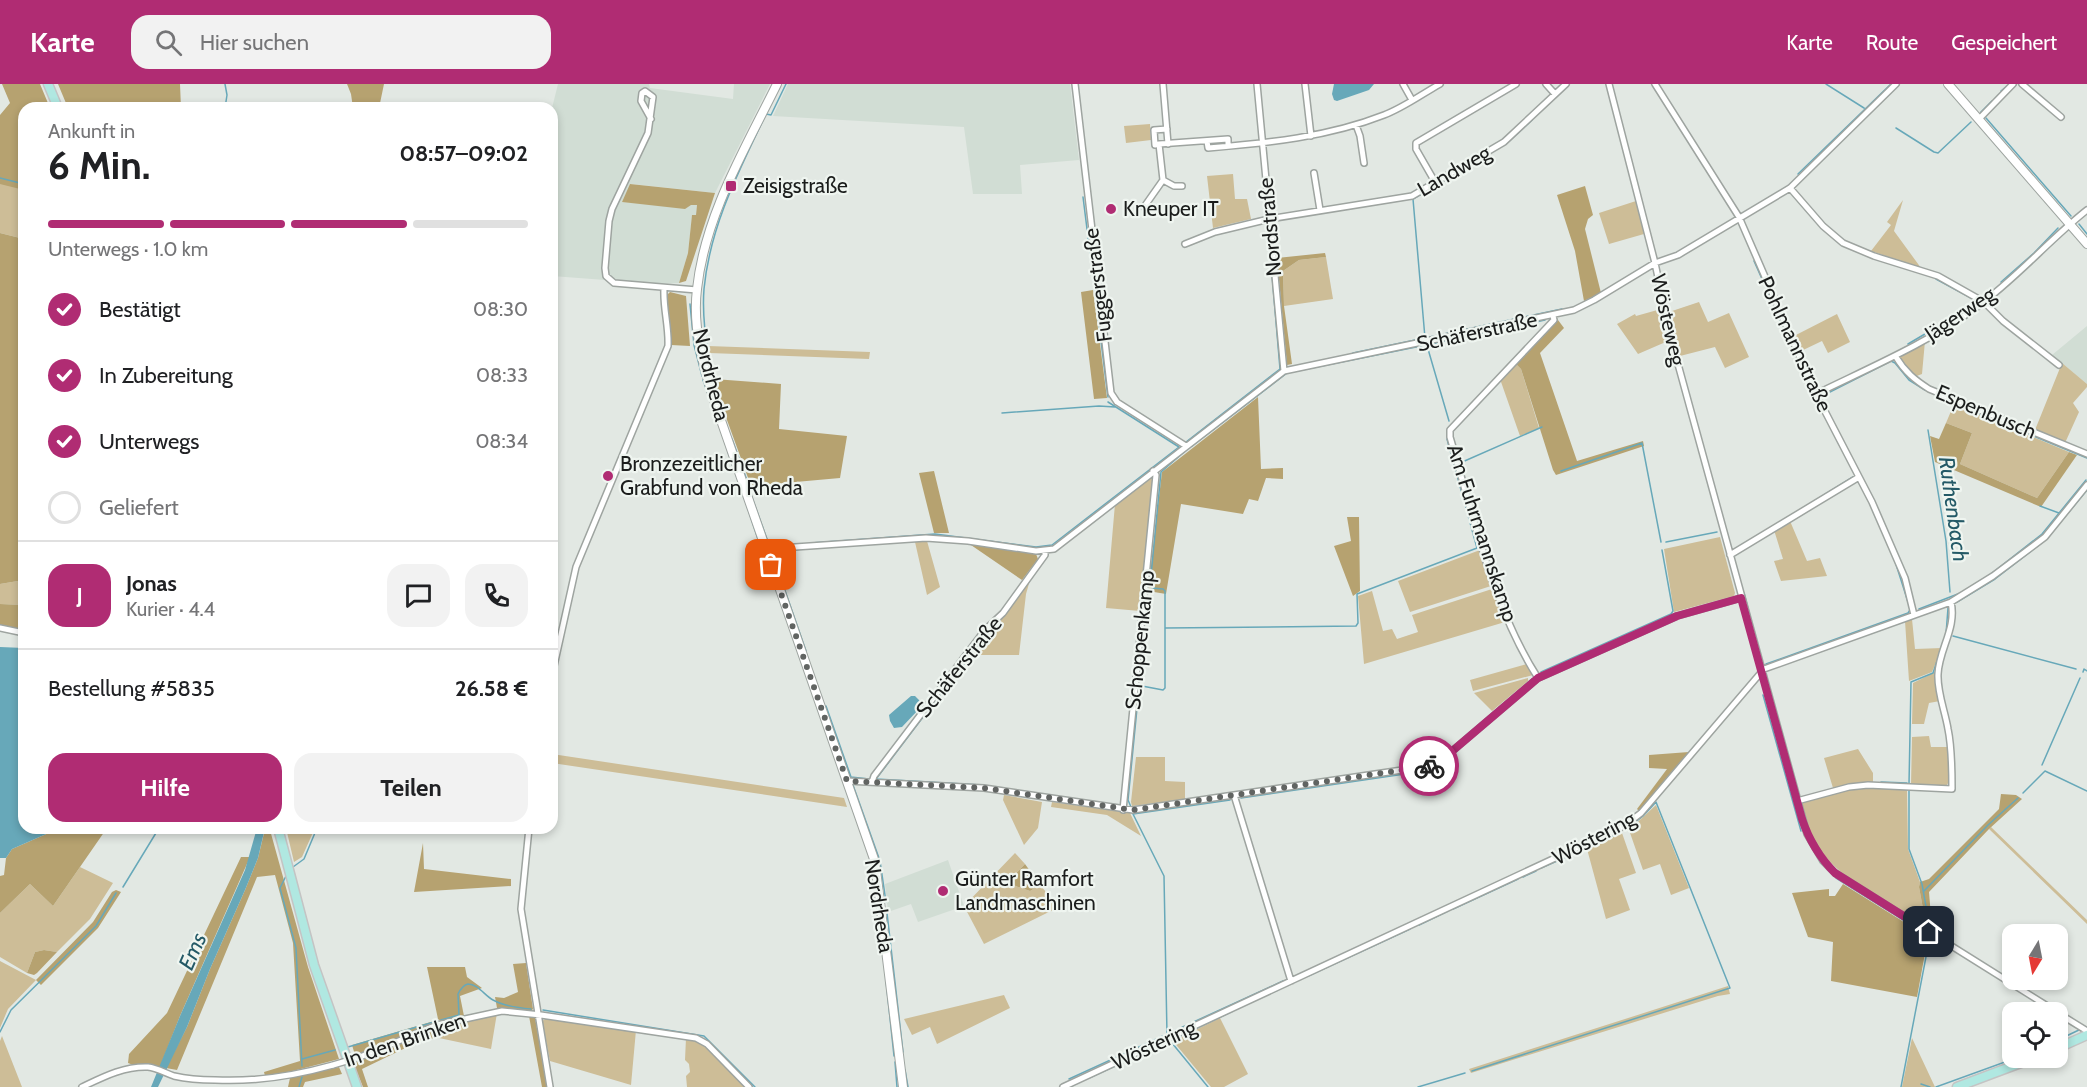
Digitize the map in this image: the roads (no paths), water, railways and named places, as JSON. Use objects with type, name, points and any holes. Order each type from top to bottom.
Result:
[{"type":"main road","points":[[48,84],[56,102]]},
{"type":"main road","name":"Nordrheda","points":[[777,84],[720,201],[704,251],[697,290],[699,338],[707,376],[877,872],[903,1087]]},
{"type":"main road","points":[[1948,84],[2087,244]]},
{"type":"main road","points":[[279,834],[314,965],[357,1087]]},
{"type":"main road","points":[[2068,1043],[2087,1033]]},
{"type":"main road","points":[[1957,1087],[2007,1068]]},
{"type":"street","name":"Fuggerstraße","points":[[1075,84],[1111,393],[1117,402],[1186,446]]},
{"type":"street","points":[[1163,84],[1168,144]]},
{"type":"street","name":"Nordstraße","points":[[1257,84],[1284,371]]},
{"type":"street","points":[[1305,84],[1311,136]]},
{"type":"street","points":[[1403,84],[1413,100]]},
{"type":"street","points":[[1167,129],[1154,130],[1155,145],[1208,141],[1208,148],[1263,143],[1336,132],[1385,115],[1440,84]]},
{"type":"street","points":[[1435,182],[1416,149],[1416,143],[1516,84]]},
{"type":"street","points":[[1546,84],[1555,94]]},
{"type":"street","name":"Landweg","points":[[1185,244],[1215,232],[1269,219],[1412,196],[1504,142],[1566,84]]},
{"type":"street","name":"Wösteweg","points":[[1610,84],[1655,263],[1670,335],[1761,673],[1809,837],[1823,861],[1835,873],[2040,1002]]},
{"type":"street","name":"Pohlmannstraße","points":[[1655,84],[1739,217],[1816,394],[1872,502],[1905,578],[1914,615]]},
{"type":"street","name":"Schäferstraße","points":[[872,782],[985,630],[1003,613],[1045,555],[1045,551],[1054,549],[1284,371],[1574,310],[1655,263],[1678,255],[1790,188],[1896,84]]},
{"type":"street","points":[[1979,119],[2013,84]]},
{"type":"street","points":[[2022,84],[2061,117]]},
{"type":"street","points":[[651,120],[641,101],[642,93],[645,91],[653,97],[651,120],[639,155],[612,209],[609,221],[606,276],[614,283],[697,290]]},
{"type":"street","points":[[1356,125],[1364,163]]},
{"type":"street","points":[[1144,207],[1163,180],[1160,144]]},
{"type":"street","points":[[1314,173],[1320,210]]},
{"type":"street","points":[[1163,180],[1174,186],[1182,186]]},
{"type":"street","points":[[1790,188],[1822,226],[1843,243],[1874,256],[1938,276],[1984,302],[2003,321],[2060,364]]},
{"type":"street","name":"Jägerweg","points":[[1816,394],[1896,357],[1984,302],[2087,210]]},
{"type":"street","points":[[558,648],[576,567],[668,346],[663,305],[664,289]]},
{"type":"street","name":"Am Fuhrmannskamp","points":[[1538,678],[1507,618],[1495,586],[1450,437],[1450,430],[1554,320],[1553,316]]},
{"type":"street","name":"Espenbusch","points":[[1896,357],[1903,369],[1914,380],[1929,389],[2087,454]]},
{"type":"street","name":"Schoppenkamp","points":[[1123,810],[1156,475],[1153,471]]},
{"type":"street","points":[[1730,555],[1859,477]]},
{"type":"street","name":"Wöstering","points":[[1063,1087],[1624,826],[1641,813],[1764,669],[1951,602],[1993,576],[2045,537],[2087,485]]},
{"type":"street","points":[[766,549],[926,538],[1045,551]]},
{"type":"street","points":[[847,781],[984,788],[1133,810],[1437,764],[1538,678],[1677,616],[1741,598]]},
{"type":"street","points":[[1797,801],[1849,787],[1868,785],[1952,789],[1949,732],[1937,678],[1948,639],[1953,609],[1951,602]]},
{"type":"street","points":[[0,628],[18,632]]},
{"type":"street","points":[[1234,795],[1291,981]]},
{"type":"street","points":[[528,834],[521,909],[550,1087]]},
{"type":"street","name":"In den Brinken","points":[[82,1087],[125,1069],[141,1067],[186,1078],[237,1081],[285,1076],[360,1057],[437,1025],[492,1012],[537,1015],[696,1038],[707,1044],[749,1087]]},
{"type":"street","name":"Wösteweg","points":[[2068,1019],[2087,1033]]},
{"type":"water","points":[[1334,84],[1374,84],[1369,90],[1337,101],[1334,100],[1332,94]]},
{"type":"water","points":[[0,647],[18,648],[18,834],[46,834],[12,849],[6,858],[0,858]]},
{"type":"water","points":[[911,696],[915,696],[920,701],[920,708],[902,727],[894,728],[889,715]]},
{"type":"water","points":[[255,834],[264,834],[258,858],[187,1027],[158,1087],[151,1087],[180,1016],[245,870]]},
{"type":"waterway","points":[[225,84],[226,102]]},
{"type":"waterway","points":[[710,367],[705,328],[704,289],[712,243],[727,199],[766,114],[771,115],[786,84]]},
{"type":"waterway","name":"Ruthenbach","points":[[1826,84],[1864,108]]},
{"type":"waterway","points":[[1798,174],[1891,84]]},
{"type":"waterway","name":"Ruthenbach","points":[[2001,91],[2007,86]]},
{"type":"waterway","name":"Ruthenbach","points":[[1981,112],[1992,101]]},
{"type":"waterway","points":[[1986,118],[2071,216]]},
{"type":"waterway","points":[[1506,144],[1532,120]]},
{"type":"waterway","name":"Ruthenbach","points":[[1896,128],[1938,153],[1971,122]]},
{"type":"waterway","points":[[1468,166],[1413,199],[1425,338],[1562,309]]},
{"type":"waterway","points":[[0,178],[18,182]]},
{"type":"waterway","points":[[1083,197],[1108,397]]},
{"type":"waterway","points":[[2079,224],[2087,234]]},
{"type":"waterway","points":[[1186,442],[1280,369],[1268,227]]},
{"type":"waterway","points":[[2001,282],[2058,228]]},
{"type":"waterway","points":[[1754,261],[1807,380]]},
{"type":"waterway","points":[[1908,344],[1974,305],[1973,299],[1936,279]]},
{"type":"waterway","points":[[690,304],[694,345],[702,376]]},
{"type":"waterway","points":[[1449,421],[1428,349],[1431,344],[1545,320]]},
{"type":"waterway","points":[[1353,353],[1420,339]]},
{"type":"waterway","points":[[1192,446],[1287,373],[1421,346]]},
{"type":"waterway","points":[[1822,396],[1891,361],[1909,380],[1925,390]]},
{"type":"waterway","points":[[703,380],[711,402]]},
{"type":"waterway","points":[[811,543],[935,534],[1036,547],[1052,545],[1179,447],[1108,402]]},
{"type":"waterway","points":[[1956,404],[2087,458]]},
{"type":"waterway","points":[[1002,413],[1099,406],[1115,407]]},
{"type":"waterway","points":[[1460,463],[1542,427]]},
{"type":"waterway","name":"Ruthenbach","points":[[1928,430],[1946,541],[1950,592]]},
{"type":"waterway","points":[[732,439],[749,486]]},
{"type":"waterway","points":[[1165,628],[1356,626],[1358,623],[1357,594],[1477,548],[1447,439]]},
{"type":"waterway","points":[[1561,471],[1642,443],[1661,542]]},
{"type":"waterway","points":[[728,452],[741,489]]},
{"type":"waterway","points":[[1131,807],[1128,800],[1139,688],[1142,686],[1163,690],[1165,688],[1165,591],[1150,586],[1161,472],[1184,452]]},
{"type":"waterway","points":[[1800,510],[1853,477]]},
{"type":"waterway","points":[[1919,609],[1963,592],[1991,574],[2042,534],[2086,480]]},
{"type":"waterway","points":[[2063,519],[2087,490]]},
{"type":"waterway","points":[[750,492],[768,542]]},
{"type":"waterway","points":[[743,494],[761,548]]},
{"type":"waterway","points":[[2040,506],[2059,513]]},
{"type":"waterway","points":[[1873,511],[1876,518]]},
{"type":"waterway","points":[[1666,542],[1717,532]]},
{"type":"waterway","points":[[1957,602],[1995,579],[2039,545]]},
{"type":"waterway","points":[[1541,672],[1671,614],[1673,611],[1662,550]]},
{"type":"waterway","points":[[763,553],[772,578]]},
{"type":"waterway","points":[[773,556],[806,651]]},
{"type":"waterway","points":[[1894,558],[1908,602]]},
{"type":"waterway","points":[[1744,593],[1755,636]]},
{"type":"waterway","points":[[780,601],[791,631]]},
{"type":"waterway","name":"Ruthenbach","points":[[1946,634],[1948,608]]},
{"type":"waterway","points":[[1766,664],[1908,613],[1910,610]]},
{"type":"waterway","points":[[876,779],[1001,618]]},
{"type":"waterway","points":[[1953,636],[2076,669]]},
{"type":"waterway","name":"Ruthenbach","points":[[1909,784],[1911,682],[1933,673],[1937,661]]},
{"type":"waterway","points":[[2083,672],[2084,669],[2087,671]]},
{"type":"waterway","points":[[2042,765],[2080,678]]},
{"type":"waterway","points":[[1435,762],[1532,679]]},
{"type":"waterway","points":[[1763,695],[1801,831]]},
{"type":"waterway","points":[[826,706],[851,777],[869,779]]},
{"type":"waterway","points":[[1241,798],[1425,771]]},
{"type":"waterway","points":[[2023,793],[2045,771],[2087,791]]},
{"type":"waterway","points":[[876,779],[981,785]]},
{"type":"waterway","points":[[1881,782],[1907,783]]},
{"type":"waterway","points":[[853,785],[880,861],[886,902]]},
{"type":"waterway","name":"Ruthenbach","points":[[1909,791],[1909,849],[1922,884],[1930,929]]},
{"type":"waterway","points":[[1924,891],[1988,825],[2018,798]]},
{"type":"waterway","points":[[1167,1035],[1164,876],[1133,814],[1230,800]]},
{"type":"waterway","points":[[1472,1071],[1730,988],[1656,802],[1628,828]]},
{"type":"waterway","points":[[1589,847],[1621,832]]},
{"type":"waterway","points":[[123,887],[155,834]]},
{"type":"waterway","points":[[293,867],[304,859],[314,834]]},
{"type":"waterway","points":[[1541,868],[1582,850]]},
{"type":"waterway","points":[[1523,877],[1536,871]]},
{"type":"waterway","points":[[286,876],[280,888],[296,948],[302,1066]]},
{"type":"waterway","points":[[1836,878],[1929,936]]},
{"type":"waterway","points":[[1453,909],[1518,879]]},
{"type":"waterway","points":[[0,1032],[11,1010],[96,926],[116,893]]},
{"type":"waterway","points":[[1419,925],[1448,911]]},
{"type":"waterway","points":[[887,913],[903,1052]]},
{"type":"waterway","points":[[1308,976],[1410,929]]},
{"type":"waterway","name":"Ruthenbach","points":[[1901,1087],[1930,936]]},
{"type":"waterway","points":[[886,980],[894,1056]]},
{"type":"waterway","points":[[1069,1079],[1283,981]]},
{"type":"waterway","points":[[441,1020],[459,1015],[458,994],[468,984],[475,986],[497,1002],[531,1009]]},
{"type":"waterway","points":[[1271,993],[1278,990]]},
{"type":"waterway","points":[[543,1010],[704,1036],[755,1087]]},
{"type":"waterway","points":[[1178,1037],[1233,1011]]},
{"type":"waterway","points":[[348,1047],[434,1022]]},
{"type":"waterway","points":[[2068,1035],[2081,1029]]},
{"type":"waterway","points":[[1089,1078],[1165,1043]]},
{"type":"waterway","points":[[1172,1043],[1208,1087]]},
{"type":"waterway","points":[[302,1059],[335,1050]]},
{"type":"waterway","points":[[895,1062],[897,1087]]},
{"type":"waterway","points":[[1936,1087],[2002,1063]]},
{"type":"waterway","points":[[905,1070],[908,1087]]},
{"type":"waterway","points":[[1418,1087],[1465,1073]]},
{"type":"waterway","points":[[299,1087],[302,1077]]},
{"type":"waterway","points":[[1921,1084],[1930,1087]]},
{"type":"place","name":"Zeisigstraße","points":[[731,186]]},
{"type":"place","name":"Kneuper IT","points":[[1111,209]]},
{"type":"place","name":"Bronzezeitlicher Grabfund von Rheda","points":[[608,476]]},
{"type":"place","name":"Günter Ramfort Landmaschinen","points":[[943,891]]},
{"type":"water label","name":"Ems","points":[[192,951]]}]
